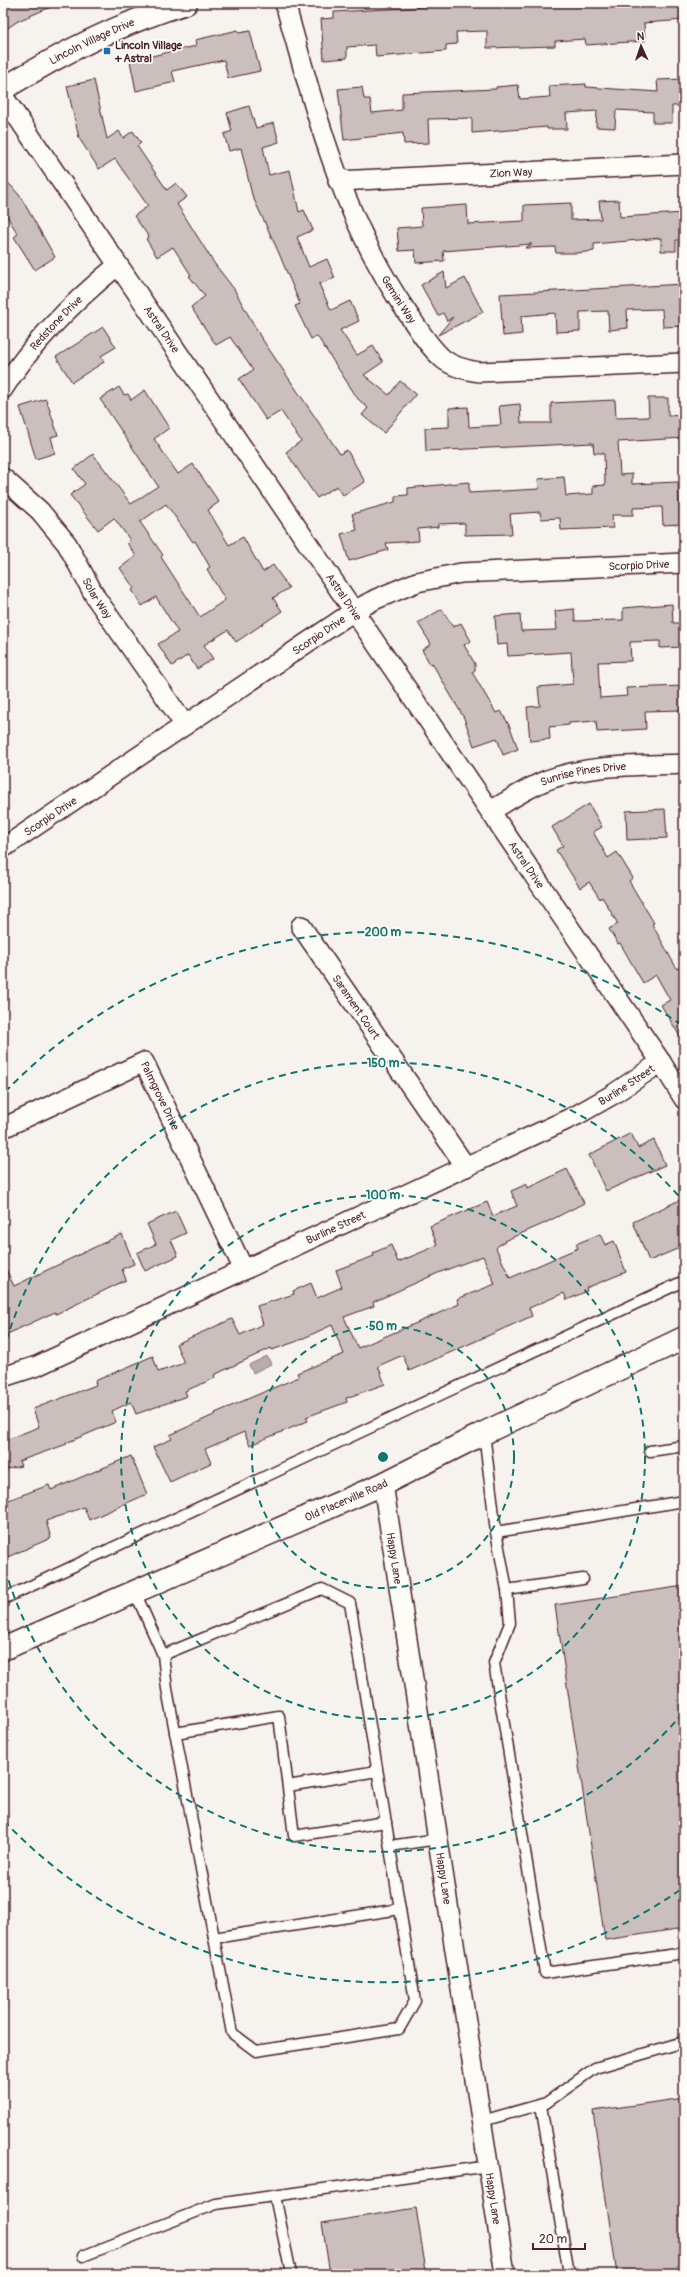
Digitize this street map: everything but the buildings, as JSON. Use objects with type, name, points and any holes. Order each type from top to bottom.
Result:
[{"type":"street","name":"Gemini Way","points":[[285,3],[320,128],[338,181],[356,223],[396,296],[430,346],[444,360],[461,369],[479,372],[684,362]]},
{"type":"street","name":"Lincoln Village Drive","points":[[3,89],[54,57],[95,37],[175,4]]},
{"type":"street","name":"Astral Drive","points":[[3,96],[661,1062],[684,1098]]},
{"type":"street","name":"Zion Way","points":[[338,181],[684,164]]},
{"type":"street","name":"Redstone Drive","points":[[3,389],[35,345],[68,308],[118,265]]},
{"type":"street","name":"Solar Way","points":[[3,478],[40,511],[67,544],[96,598],[185,725]]},
{"type":"street","name":"Scorpio Drive","points":[[4,844],[185,725],[354,611],[376,598],[417,582],[461,572],[684,563]]},
{"type":"street","name":"Sunrise Pines Drive","points":[[490,811],[529,788],[567,774],[608,768],[684,764]]},
{"type":"street","name":"Sarament Court","points":[[301,926],[466,1167]]},
{"type":"street","name":"Palmgrove Drive","points":[[3,1128],[144,1062],[244,1270]]},
{"type":"street","name":"Burline Street","points":[[3,1378],[37,1366],[596,1105],[661,1062]]},
{"type":"street","name":"Old Placerville Road","points":[[3,1649],[383,1484],[484,1433],[684,1338]]},
{"type":"street","name":"Happy Lane","points":[[383,1484],[505,2274]]},
{"type":"lane","points":[[3,1599],[684,1281]]},
{"type":"lane","points":[[484,1433],[496,1532],[507,1590],[510,1623],[494,1663],[545,1973],[684,1953]]},
{"type":"lane","points":[[650,1451],[684,1446]]},
{"type":"lane","points":[[496,1532],[684,1501]]},
{"type":"lane","points":[[507,1590],[583,1579]]},
{"type":"lane","points":[[135,1592],[163,1655],[175,1733],[232,2033],[256,2051],[399,2029],[415,2001],[350,1603],[322,1589],[163,1655]]},
{"type":"lane","points":[[175,1733],[279,1716],[294,1836],[386,1822]]},
{"type":"lane","points":[[288,1786],[377,1771]]},
{"type":"lane","points":[[390,1846],[438,1839]]},
{"type":"lane","points":[[214,1938],[400,1909]]},
{"type":"lane","points":[[482,2121],[541,2104],[595,2068],[684,2042]]},
{"type":"lane","points":[[541,2104],[569,2274]]},
{"type":"lane","points":[[83,2256],[216,2204],[489,2166]]},
{"type":"lane","points":[[275,2196],[291,2274]]},
{"type":"shaded area","points":[[267,1356],[271,1364],[253,1373],[249,1365]]},
{"type":"place","name":"Lincoln Village + Astral","points":[[107,51]]}]
